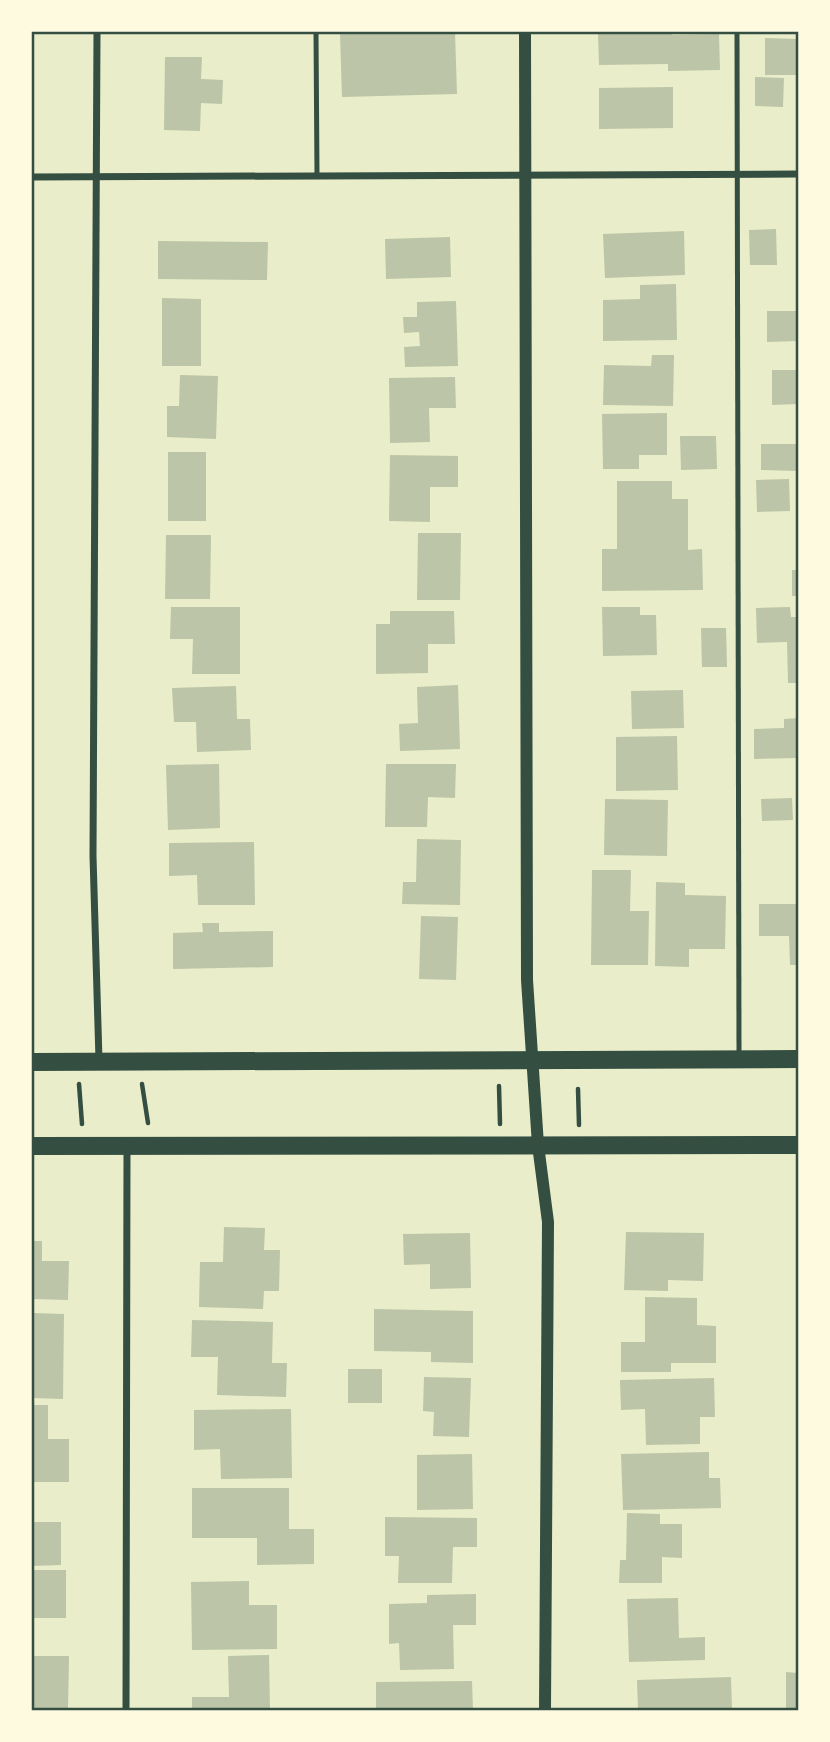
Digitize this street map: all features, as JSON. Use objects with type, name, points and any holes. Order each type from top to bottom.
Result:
[{"type":"main road","points":[[32,1062],[799,1059]]},
{"type":"main road","points":[[32,1146],[799,1145]]},
{"type":"street","points":[[97,32],[93,856],[99,1061]]},
{"type":"street","points":[[525,32],[527,980],[538,1145],[548,1222],[545,1710]]},
{"type":"street","points":[[32,177],[799,174]]},
{"type":"street","points":[[126,1710],[128,1145]]},
{"type":"lane","points":[[316,32],[317,176]]},
{"type":"lane","points":[[737,32],[739,1059]]},
{"type":"path","points":[[142,1083],[149,1128]]},
{"type":"path","points":[[79,1084],[83,1129]]},
{"type":"path","points":[[499,1086],[500,1125]]},
{"type":"path","points":[[578,1089],[579,1129]]},
{"type":"building","points":[[455,32],[457,94],[342,97],[340,34]]},
{"type":"building","points":[[598,32],[719,34],[720,70],[668,71],[668,64],[599,65]]},
{"type":"building","points":[[765,38],[798,39],[798,75],[765,75]]},
{"type":"building","points":[[165,57],[202,57],[201,79],[223,80],[222,104],[201,103],[200,131],[164,130]]},
{"type":"building","points":[[755,77],[784,78],[783,107],[755,106]]},
{"type":"building","points":[[673,87],[673,128],[599,129],[599,88]]},
{"type":"building","points":[[776,229],[777,265],[750,265],[749,230]]},
{"type":"building","points":[[684,231],[685,275],[605,278],[603,234]]},
{"type":"building","points":[[450,237],[451,277],[386,279],[385,239]]},
{"type":"building","points":[[158,241],[268,242],[267,280],[158,279]]},
{"type":"building","points":[[676,284],[677,340],[603,341],[603,300],[640,299],[640,285]]},
{"type":"building","points":[[162,298],[201,299],[201,366],[162,366]]},
{"type":"building","points":[[456,301],[458,366],[405,367],[404,347],[420,346],[419,332],[404,333],[403,317],[417,317],[417,302]]},
{"type":"building","points":[[767,311],[798,311],[798,341],[767,342]]},
{"type":"building","points":[[652,355],[674,355],[673,406],[603,405],[604,365],[651,366]]},
{"type":"building","points":[[772,370],[798,370],[798,404],[772,405]]},
{"type":"building","points":[[180,375],[218,376],[216,439],[167,437],[167,406],[179,406]]},
{"type":"building","points":[[455,377],[456,408],[429,408],[430,442],[390,443],[389,378]]},
{"type":"building","points":[[667,413],[667,455],[639,455],[639,469],[603,469],[602,414]]},
{"type":"building","points":[[680,436],[716,436],[717,469],[681,470]]},
{"type":"building","points":[[761,444],[798,444],[797,471],[761,470]]},
{"type":"building","points":[[168,452],[206,452],[206,521],[168,521]]},
{"type":"building","points":[[390,455],[458,456],[458,487],[430,487],[430,522],[389,521]]},
{"type":"building","points":[[789,479],[790,511],[757,512],[756,480]]},
{"type":"building","points":[[617,481],[672,481],[672,499],[688,499],[688,550],[702,549],[703,590],[602,591],[602,549],[617,549]]},
{"type":"building","points":[[418,533],[461,533],[460,600],[417,600]]},
{"type":"building","points":[[166,535],[211,535],[210,599],[165,599]]},
{"type":"building","points":[[792,570],[798,570],[798,596],[792,596]]},
{"type":"building","points":[[171,607],[240,607],[240,674],[192,674],[193,639],[170,639]]},
{"type":"building","points":[[602,607],[640,607],[640,615],[656,615],[657,655],[603,656]]},
{"type":"building","points":[[790,607],[791,617],[798,617],[798,683],[788,683],[787,642],[757,643],[756,608]]},
{"type":"building","points":[[390,611],[454,611],[455,644],[428,644],[428,673],[376,674],[376,624],[390,624]]},
{"type":"building","points":[[701,628],[726,628],[727,667],[702,667]]},
{"type":"building","points":[[458,685],[460,749],[400,751],[399,724],[418,723],[417,687]]},
{"type":"building","points":[[236,686],[237,719],[250,719],[251,750],[197,752],[196,722],[174,722],[172,688]]},
{"type":"building","points":[[683,690],[684,728],[632,729],[631,691]]},
{"type":"building","points":[[798,718],[798,758],[754,759],[754,729],[784,728],[784,719]]},
{"type":"building","points":[[677,736],[678,790],[616,791],[616,737]]},
{"type":"building","points":[[219,764],[220,828],[168,830],[166,765]]},
{"type":"building","points":[[386,764],[456,764],[455,798],[428,797],[427,827],[385,827]]},
{"type":"building","points":[[792,798],[793,820],[762,821],[761,799]]},
{"type":"building","points":[[605,799],[668,800],[667,856],[604,855]]},
{"type":"building","points":[[417,839],[461,840],[460,905],[402,904],[403,882],[416,882]]},
{"type":"building","points":[[254,842],[255,905],[198,905],[197,875],[169,876],[169,843]]},
{"type":"building","points":[[592,870],[631,870],[630,911],[649,911],[648,965],[591,965]]},
{"type":"building","points":[[656,882],[685,883],[685,895],[726,896],[725,949],[689,949],[689,967],[655,966]]},
{"type":"building","points":[[759,904],[798,904],[798,965],[790,965],[789,936],[759,936]]},
{"type":"building","points":[[421,916],[458,917],[456,980],[419,979]]},
{"type":"building","points":[[202,923],[219,923],[219,932],[273,931],[273,967],[173,969],[173,933],[203,932]]},
{"type":"building","points":[[224,1227],[265,1228],[264,1250],[280,1250],[279,1291],[264,1291],[263,1309],[199,1307],[200,1262],[223,1262]]},
{"type":"building","points":[[626,1232],[704,1233],[703,1281],[668,1280],[668,1291],[624,1290]]},
{"type":"building","points":[[470,1233],[471,1288],[430,1289],[430,1264],[404,1265],[403,1234]]},
{"type":"building","points":[[32,1241],[42,1241],[42,1261],[69,1261],[68,1300],[32,1299]]},
{"type":"building","points":[[645,1297],[697,1298],[697,1325],[716,1326],[716,1363],[671,1363],[671,1372],[621,1372],[621,1342],[645,1342]]},
{"type":"building","points":[[374,1309],[473,1311],[473,1363],[431,1362],[431,1352],[374,1351]]},
{"type":"building","points":[[32,1313],[64,1314],[63,1399],[32,1398]]},
{"type":"building","points":[[192,1320],[273,1322],[272,1363],[287,1363],[286,1397],[217,1395],[218,1357],[191,1357]]},
{"type":"building","points":[[348,1369],[382,1369],[382,1403],[348,1403]]},
{"type":"building","points":[[424,1377],[471,1378],[469,1437],[433,1436],[434,1412],[423,1411]]},
{"type":"building","points":[[714,1378],[715,1417],[700,1417],[700,1444],[646,1445],[645,1409],[621,1410],[620,1380]]},
{"type":"building","points":[[32,1405],[48,1405],[48,1439],[69,1439],[69,1482],[32,1482]]},
{"type":"building","points":[[291,1409],[292,1478],[221,1479],[220,1449],[194,1450],[194,1410]]},
{"type":"building","points":[[709,1452],[709,1478],[720,1478],[721,1508],[623,1510],[621,1454]]},
{"type":"building","points":[[472,1454],[473,1509],[417,1510],[417,1455]]},
{"type":"building","points":[[192,1488],[289,1488],[289,1529],[314,1529],[314,1564],[257,1565],[257,1538],[192,1538]]},
{"type":"building","points":[[32,1490],[34,1522],[61,1522],[61,1565],[32,1566]]},
{"type":"building","points":[[627,1513],[660,1514],[660,1524],[682,1524],[682,1558],[662,1557],[662,1583],[619,1583],[620,1560],[626,1560]]},
{"type":"building","points":[[385,1517],[477,1518],[477,1547],[453,1547],[452,1583],[398,1583],[399,1556],[385,1556]]},
{"type":"building","points":[[32,1570],[66,1570],[66,1618],[32,1618]]},
{"type":"building","points":[[249,1581],[249,1605],[277,1605],[277,1649],[192,1650],[191,1582]]},
{"type":"building","points":[[476,1594],[476,1625],[453,1625],[454,1669],[400,1670],[399,1643],[389,1644],[389,1604],[427,1603],[427,1595]]},
{"type":"building","points":[[678,1598],[679,1638],[705,1637],[705,1660],[629,1662],[627,1599]]},
{"type":"building","points":[[269,1655],[270,1710],[192,1710],[192,1697],[229,1697],[228,1656]]},
{"type":"building","points":[[32,1656],[69,1656],[68,1710],[32,1710]]},
{"type":"building","points":[[786,1672],[798,1673],[798,1710],[786,1710]]},
{"type":"building","points":[[731,1677],[732,1710],[638,1710],[637,1680]]},
{"type":"building","points":[[472,1681],[473,1710],[376,1710],[376,1682]]}]
